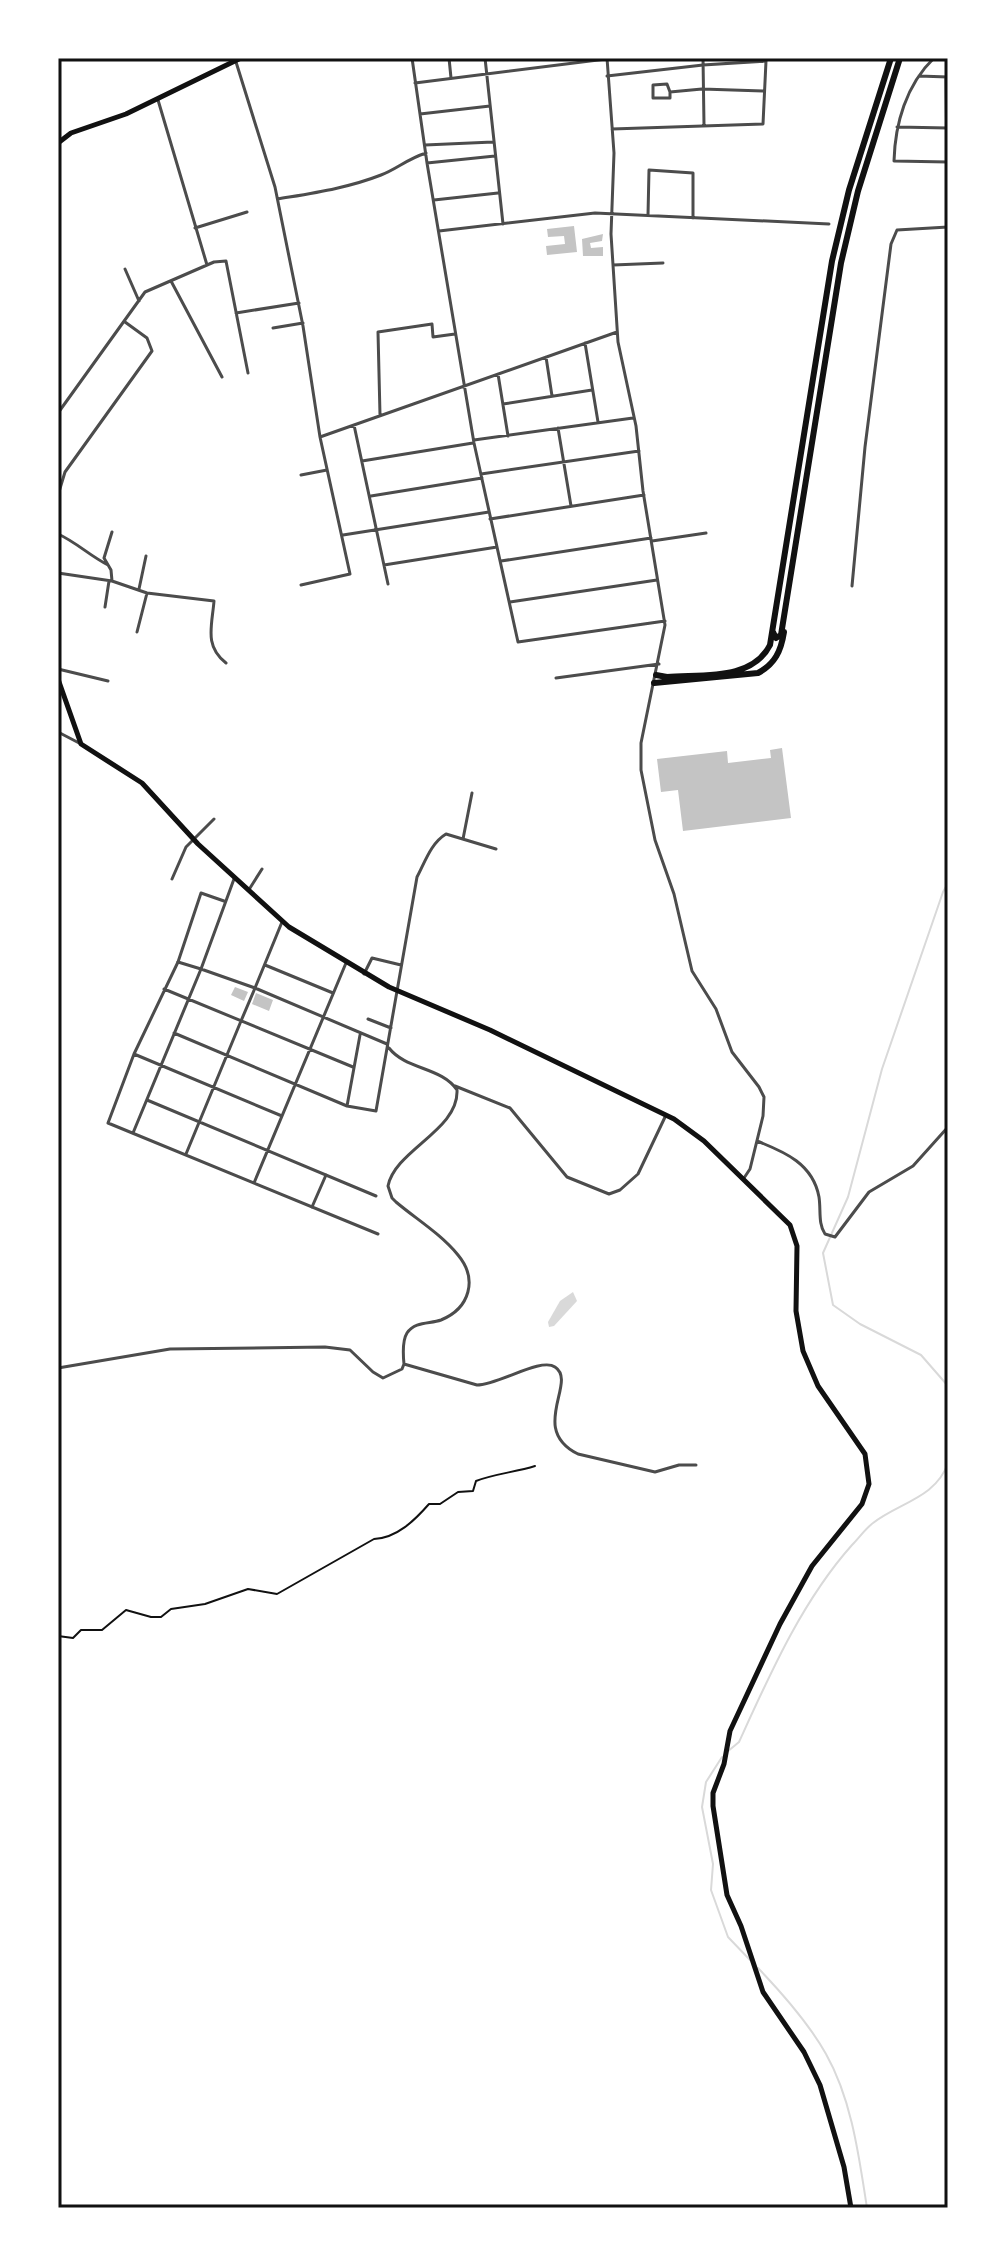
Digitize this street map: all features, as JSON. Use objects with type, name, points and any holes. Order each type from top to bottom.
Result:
[{"type":"main road","points":[[655,679],[743,669],[764,655],[773,632],[832,261],[849,190],[891,58]]},
{"type":"main road","points":[[655,679],[746,675],[763,670],[781,649],[829,328],[848,226],[900,58]]},
{"type":"main road","points":[[58,143],[76,131],[117,118],[238,60]]},
{"type":"main road","points":[[773,632],[776,638],[781,635],[786,609]]},
{"type":"main road","points":[[58,679],[81,744],[139,780],[193,839],[282,922],[364,974],[396,990],[490,1030],[667,1114],[698,1136],[744,1178],[793,1231],[797,1246],[797,1324],[803,1351],[818,1386],[858,1441],[870,1475],[862,1504],[820,1555],[798,1589],[730,1731],[724,1764],[713,1793],[713,1806],[723,1883],[755,1975],[773,2009],[804,2052],[820,2085],[844,2167],[851,2208]]},
{"type":"street","points":[[412,58],[474,442],[518,642],[665,621]]},
{"type":"street","points":[[449,58],[451,78]]},
{"type":"street","points":[[485,58],[503,224]]},
{"type":"street","points":[[526,58],[527,67]]},
{"type":"street","points":[[415,83],[607,58],[614,159],[611,214],[617,332],[634,418],[665,621],[640,758],[655,840],[674,894],[692,971],[716,1009],[732,1052],[762,1092],[764,1112],[750,1169],[744,1178]]},
{"type":"street","points":[[703,58],[704,125]]},
{"type":"street","points":[[919,76],[947,77],[947,162],[894,161],[897,127],[906,101],[919,76],[934,58]]},
{"type":"street","points":[[238,60],[277,199],[303,323],[320,437],[350,574],[301,585]]},
{"type":"street","points":[[607,76],[766,61],[763,124],[612,129]]},
{"type":"street","points":[[667,84],[670,92],[670,98],[653,98],[653,85],[667,84]]},
{"type":"street","points":[[670,92],[702,89],[763,91]]},
{"type":"street","points":[[158,99],[207,265]]},
{"type":"street","points":[[420,114],[490,106]]},
{"type":"street","points":[[897,127],[947,128]]},
{"type":"street","points":[[425,145],[494,142]]},
{"type":"street","points":[[277,199],[367,180],[426,153]]},
{"type":"street","points":[[427,163],[496,156]]},
{"type":"street","points":[[648,215],[649,170],[693,173],[693,218]]},
{"type":"street","points":[[434,200],[499,193]]},
{"type":"street","points":[[195,228],[247,212]]},
{"type":"street","points":[[439,231],[586,214],[829,224]]},
{"type":"street","points":[[852,586],[866,442],[891,244],[897,230],[948,227]]},
{"type":"street","points":[[58,413],[145,292],[207,265],[226,261],[248,373]]},
{"type":"street","points":[[613,265],[663,263]]},
{"type":"street","points":[[125,269],[139,301]]},
{"type":"street","points":[[171,281],[222,377]]},
{"type":"street","points":[[236,313],[299,303]]},
{"type":"street","points":[[58,495],[65,472],[152,351],[147,338],[125,322]]},
{"type":"street","points":[[273,328],[303,323]]},
{"type":"street","points":[[380,415],[378,332],[432,324],[433,337],[456,334]]},
{"type":"street","points":[[320,437],[617,332]]},
{"type":"street","points":[[585,343],[598,422]]},
{"type":"street","points":[[546,357],[552,396]]},
{"type":"street","points":[[498,374],[508,436]]},
{"type":"street","points":[[503,404],[592,390]]},
{"type":"street","points":[[362,461],[634,418]]},
{"type":"street","points":[[354,425],[388,584]]},
{"type":"street","points":[[558,428],[571,506]]},
{"type":"street","points":[[369,496],[639,451]]},
{"type":"street","points":[[301,475],[327,470]]},
{"type":"street","points":[[490,519],[644,495]]},
{"type":"street","points":[[341,535],[489,512]]},
{"type":"street","points":[[105,607],[110,581],[104,558],[112,532]]},
{"type":"street","points":[[501,561],[706,533]]},
{"type":"street","points":[[58,534],[108,565]]},
{"type":"street","points":[[384,565],[497,547]]},
{"type":"street","points":[[139,589],[146,556]]},
{"type":"street","points":[[58,573],[110,581],[147,593],[214,601],[212,647],[226,663]]},
{"type":"street","points":[[510,602],[658,580]]},
{"type":"street","points":[[137,632],[147,593]]},
{"type":"street","points":[[556,678],[659,664]]},
{"type":"street","points":[[58,669],[108,681]]},
{"type":"street","points":[[58,732],[81,744]]},
{"type":"street","points":[[463,839],[472,793]]},
{"type":"street","points":[[172,879],[184,850],[214,819]]},
{"type":"street","points":[[174,1033],[347,1106],[376,1111],[417,877],[439,838],[446,834],[496,849]]},
{"type":"street","points":[[247,891],[262,869]]},
{"type":"street","points":[[133,1133],[201,969],[234,879]]},
{"type":"street","points":[[224,901],[201,893],[178,962],[134,1054],[108,1123],[378,1234]]},
{"type":"street","points":[[185,1155],[282,922]]},
{"type":"street","points":[[364,974],[372,958],[401,965]]},
{"type":"street","points":[[178,962],[255,988],[388,1045],[397,1056],[455,1086],[510,1108],[567,1177],[609,1194],[620,1190],[638,1174],[667,1114]]},
{"type":"street","points":[[254,1183],[346,963]]},
{"type":"street","points":[[265,965],[333,993]]},
{"type":"street","points":[[164,989],[353,1067]]},
{"type":"street","points":[[368,1019],[391,1028]]},
{"type":"street","points":[[347,1106],[360,1033]]},
{"type":"street","points":[[134,1054],[282,1116]]},
{"type":"street","points":[[58,1368],[170,1349],[217,1347],[350,1350],[383,1378],[402,1369],[402,1353],[408,1332],[421,1323],[441,1320],[460,1308],[469,1295],[467,1268],[458,1254],[396,1202],[388,1186],[397,1167],[447,1116],[457,1099],[455,1086]]},
{"type":"street","points":[[147,1100],[376,1196]]},
{"type":"street","points":[[757,1141],[782,1151],[807,1169],[815,1182],[819,1198],[822,1230],[835,1237],[869,1192],[913,1166],[948,1127]]},
{"type":"street","points":[[312,1207],[326,1175]]},
{"type":"street","points":[[404,1364],[477,1385],[489,1385],[530,1368],[549,1364],[558,1368],[562,1376],[563,1383],[554,1407],[557,1436],[566,1449],[655,1472],[679,1465],[696,1465]]},
{"type":"path","points":[[58,1636],[73,1638],[81,1630],[102,1630],[126,1610],[143,1616],[161,1617],[171,1609],[205,1604],[248,1589],[277,1594],[374,1539],[390,1537],[421,1516],[429,1504],[440,1504],[458,1492],[473,1491],[476,1481],[483,1478],[535,1466]]},
{"type":"shaded area","points":[[573,1292],[577,1301],[554,1326],[549,1327],[548,1322],[560,1301]]},
{"type":"building","points":[[574,226],[577,252],[547,255],[546,246],[565,244],[564,236],[548,237],[547,229]]},
{"type":"building","points":[[603,234],[602,241],[590,243],[591,248],[603,247],[603,256],[583,256],[582,239]]},
{"type":"building","points":[[782,748],[791,818],[683,831],[678,790],[661,792],[657,759],[727,751],[728,763],[771,758],[770,750]]},
{"type":"building","points":[[235,987],[248,992],[244,1001],[231,995]]},
{"type":"building","points":[[256,993],[273,1000],[269,1011],[252,1004]]},
{"type":"waterway","points":[[948,883],[882,1069],[848,1197],[823,1253],[833,1305],[860,1324],[921,1355],[948,1386]]},
{"type":"waterway","points":[[727,1752],[739,1742],[788,1639],[834,1567],[870,1525],[926,1492],[942,1475],[948,1463]]},
{"type":"waterway","points":[[722,1757],[706,1782],[702,1807],[713,1864],[711,1890],[728,1937],[750,1960]]},
{"type":"waterway","points":[[758,1968],[803,2020],[835,2072],[853,2129],[867,2208]]}]
